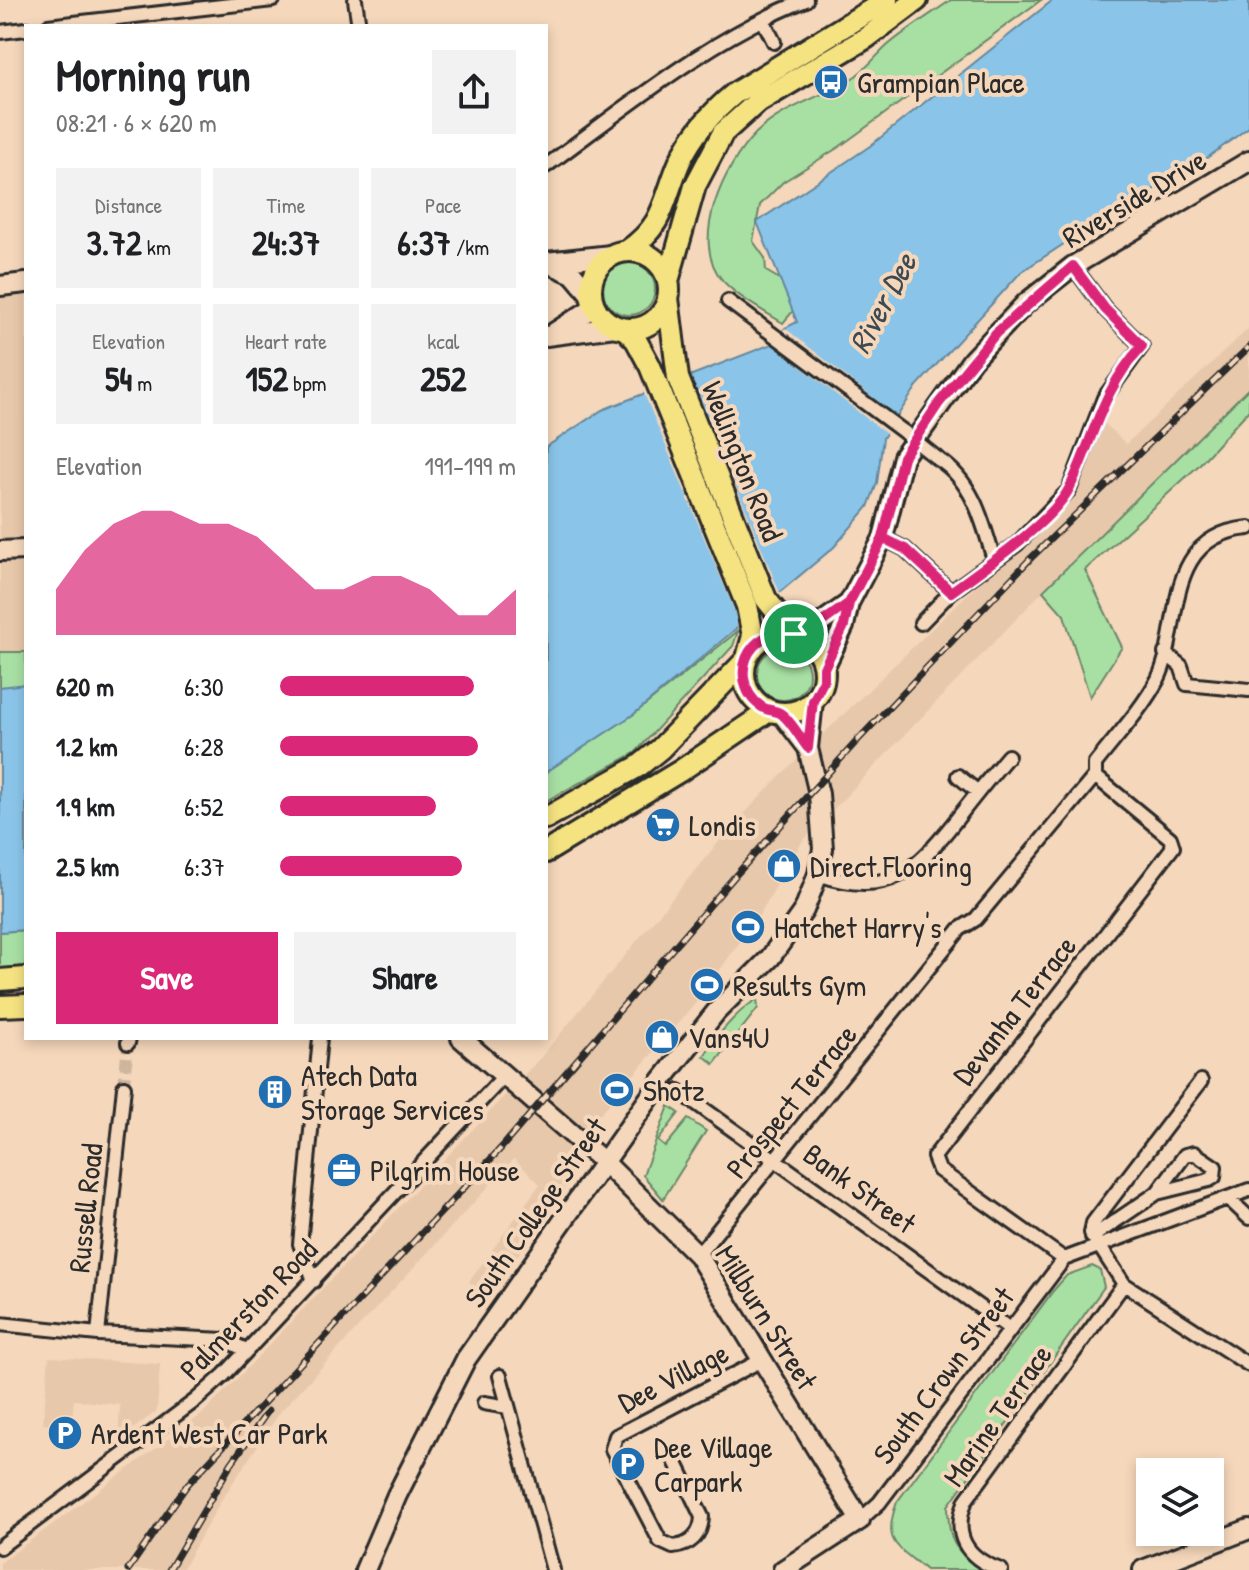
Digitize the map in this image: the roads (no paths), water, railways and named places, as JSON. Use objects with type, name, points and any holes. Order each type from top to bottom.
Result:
[{"type":"main road","points":[[619,253],[653,258],[668,289],[657,318],[648,325],[620,328],[592,300],[594,274],[619,253],[658,222],[688,146],[715,111],[735,93],[887,0]]},
{"type":"main road","name":"Wellington Road","points":[[798,636],[772,610],[678,378],[668,289],[695,186],[723,133],[755,104],[866,38],[917,0]]},
{"type":"main road","name":"Wellington Road","points":[[620,328],[642,349],[752,622],[747,657]]},
{"type":"main road","points":[[548,817],[639,766],[660,749],[747,657],[773,634],[798,636],[820,655],[824,680],[813,701],[793,713],[775,712],[747,691],[747,657]]},
{"type":"main road","points":[[548,851],[775,712]]},
{"type":"main road","points":[[0,980],[24,978]]},
{"type":"main road","points":[[0,1006],[24,1005]]},
{"type":"street","points":[[60,24],[165,6],[273,0]]},
{"type":"street","points":[[355,0],[359,24]]},
{"type":"street","points":[[548,165],[666,79],[763,20],[806,0]]},
{"type":"street","points":[[763,20],[774,42]]},
{"type":"street","points":[[0,32],[24,29]]},
{"type":"street","name":"Riverside Drive","points":[[824,668],[844,626],[849,603],[883,538],[896,475],[924,425],[996,333],[1073,266],[1249,161]]},
{"type":"street","points":[[548,262],[619,253]]},
{"type":"street","points":[[548,263],[573,274],[592,300],[548,336]]},
{"type":"street","points":[[921,623],[951,592],[1017,544],[1069,490],[1104,398],[1142,346],[1105,309],[1073,266]]},
{"type":"street","points":[[0,286],[24,283]]},
{"type":"street","points":[[733,304],[956,470],[980,513],[994,560]]},
{"type":"street","points":[[548,336],[620,328]]},
{"type":"street","name":"Prospect Terrace","points":[[698,1255],[960,929],[976,919],[1095,776],[1095,764],[1158,678],[1176,595],[1186,571],[1213,539],[1234,529],[1249,528]]},
{"type":"street","points":[[883,538],[905,549],[951,592]]},
{"type":"street","points":[[0,551],[24,550]]},
{"type":"street","points":[[798,636],[849,603]]},
{"type":"street","points":[[1165,653],[1181,666],[1187,684],[1249,690]]},
{"type":"street","name":"South College Street","points":[[365,1570],[397,1495],[451,1386],[604,1162],[716,1012],[787,936],[804,910],[818,874],[823,834],[819,794],[808,748],[813,701]]},
{"type":"street","name":"South College Street","points":[[775,712],[808,748]]},
{"type":"street","points":[[818,874],[836,880],[867,881],[895,878],[909,872],[932,850],[1008,756]]},
{"type":"street","points":[[958,776],[978,792]]},
{"type":"street","name":"Devanha Terrace","points":[[1064,1259],[939,1170],[934,1157],[1173,847],[1170,838],[1095,776]]},
{"type":"street","points":[[314,1281],[300,1244],[320,1040]]},
{"type":"street","name":"Millburn Street","points":[[463,1040],[604,1162],[698,1255],[860,1520]]},
{"type":"street","name":"Palmerston Road","points":[[0,1547],[196,1400],[314,1281],[504,1076]]},
{"type":"street","points":[[1201,1081],[1093,1223],[1096,1242],[1124,1284],[1249,1365]]},
{"type":"street","name":"Russell Road","points":[[98,1334],[124,1087]]},
{"type":"street","name":"Bank Street","points":[[679,1091],[1010,1329]]},
{"type":"street","points":[[1096,1242],[1157,1193],[1189,1153],[1215,1167],[1214,1177],[1205,1182],[1157,1193]]},
{"type":"street","points":[[1064,1259],[1096,1242],[1249,1190]]},
{"type":"street","points":[[1228,1198],[1249,1218]]},
{"type":"street","name":"South Crown Street","points":[[860,1520],[879,1503],[1064,1259]]},
{"type":"street","name":"Marine Terrace","points":[[1001,1570],[971,1551],[959,1537],[958,1518],[966,1500],[1124,1284]]},
{"type":"street","points":[[0,1324],[98,1334],[225,1340],[246,1350]]},
{"type":"street","name":"Dee Village","points":[[673,1457],[702,1517],[702,1526],[692,1541],[673,1547],[660,1541],[612,1449],[612,1442],[616,1436],[760,1361]]},
{"type":"street","points":[[500,1376],[553,1570]]},
{"type":"street","points":[[484,1403],[508,1407]]},
{"type":"street","points":[[783,1570],[860,1520]]},
{"type":"street","points":[[1143,1570],[1249,1529]]},
{"type":"water","name":"River Dee","points":[[1053,0],[1249,0],[1249,127],[1203,161],[1099,221],[1021,272],[917,386],[883,438],[877,483],[868,507],[834,547],[634,714],[548,771],[548,446],[602,410],[772,344],[785,328],[797,322],[757,222],[870,146]]},
{"type":"water","points":[[24,684],[24,930],[0,932],[0,687]]},
{"type":"tunnel","points":[[124,1087],[128,1043]]},
{"type":"railway","points":[[128,1570],[187,1485],[502,1147],[735,876],[856,742],[1031,558],[1249,347]]},
{"type":"railway","points":[[169,1570],[231,1464],[268,1411]]},
{"type":"place","name":"Grampian Place","points":[[831,82]]},
{"type":"place","name":"Londis","points":[[663,825]]},
{"type":"place","name":"Direct Flooring","points":[[784,866]]},
{"type":"place","name":"Hatchet Harry's","points":[[748,927]]},
{"type":"place","name":"Results Gym","points":[[707,985]]},
{"type":"place","name":"Vans4U","points":[[662,1037]]},
{"type":"place","name":"Shotz","points":[[617,1090]]},
{"type":"place","name":"Atech Data Storage Services","points":[[275,1092]]},
{"type":"place","name":"Pilgrim House","points":[[344,1170]]},
{"type":"place","name":"Ardent West Car Park","points":[[65,1433]]},
{"type":"place","name":"Dee Village Carpark","points":[[628,1464]]}]
